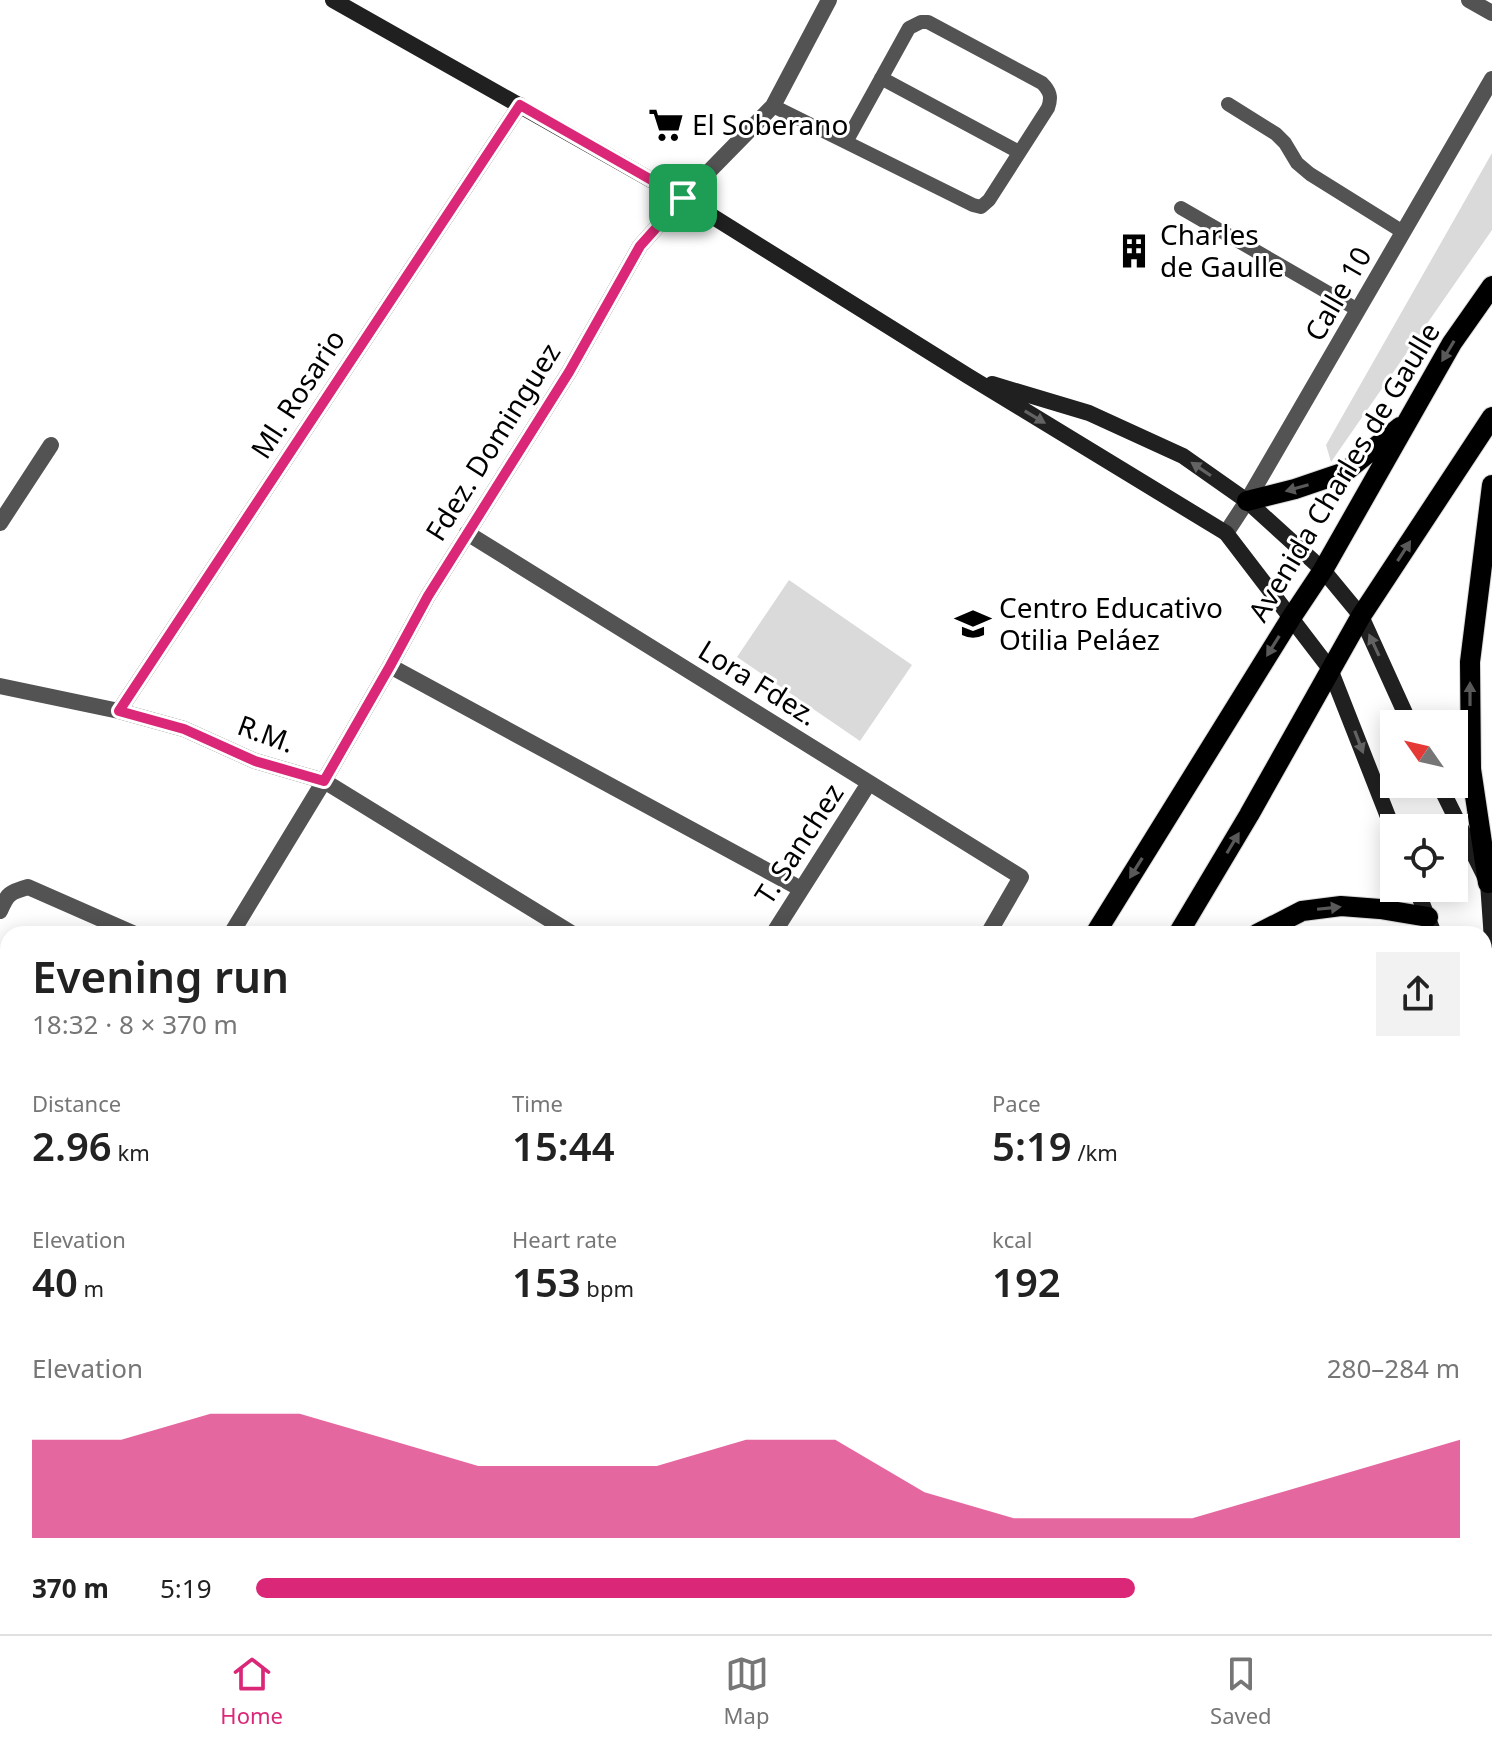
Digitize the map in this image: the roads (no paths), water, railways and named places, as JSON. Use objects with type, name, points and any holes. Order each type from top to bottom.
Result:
[{"type":"main road","points":[[333,0],[683,198],[1226,533],[1330,669],[1387,814]]},
{"type":"main road","name":"Avenida Charles de Gaulle","points":[[1100,926],[1323,570],[1452,343],[1492,286]]},
{"type":"main road","points":[[968,376],[1089,413],[1183,456],[1247,501],[1323,570],[1361,616],[1404,710]]},
{"type":"main road","points":[[1183,926],[1361,616],[1492,417]]},
{"type":"main road","points":[[1247,501],[1345,472],[1409,419]]},
{"type":"main road","points":[[1491,926],[1488,883],[1471,769],[1470,662],[1492,485]]},
{"type":"main road","points":[[1446,798],[1488,883]]},
{"type":"main road","points":[[1422,902],[1431,926]]},
{"type":"main road","points":[[1273,926],[1302,911],[1341,906],[1380,909],[1431,926]]},
{"type":"street","name":"Fdez. Dominguez","points":[[236,926],[324,781],[428,596],[569,372],[640,246],[773,106],[829,0]]},
{"type":"street","points":[[1469,0],[1492,13]]},
{"type":"street","name":"Calle 10","points":[[1226,533],[1492,79]]},
{"type":"street","name":"Ml. Rosario","points":[[119,711],[520,105]]},
{"type":"street","points":[[0,523],[51,445]]},
{"type":"street","name":"Lora Fdez.","points":[[467,533],[1021,877],[993,926]]},
{"type":"street","points":[[390,666],[801,889]]},
{"type":"street","name":"R.M.","points":[[0,686],[119,711],[184,729],[255,761],[324,781],[560,926]]},
{"type":"street","name":"T. Sanchez","points":[[778,926],[869,783]]},
{"type":"street","points":[[0,911],[6,896],[28,887],[117,926]]},
{"type":"lane","points":[[773,106],[973,205],[981,207],[989,200],[1048,108],[1051,101],[1049,91],[1042,83],[928,22],[921,22],[909,28],[846,142]]},
{"type":"lane","points":[[881,78],[1019,152]]},
{"type":"lane","points":[[1228,104],[1276,134],[1297,163],[1310,174],[1403,232]]},
{"type":"lane","points":[[1181,208],[1358,310]]},
{"type":"place","name":"El Soberano","points":[[666,125]]},
{"type":"place","name":"Charles de Gaulle","points":[[1134,251]]},
{"type":"place","name":"Centro Educativo Otilia Peláez","points":[[973,624]]}]
